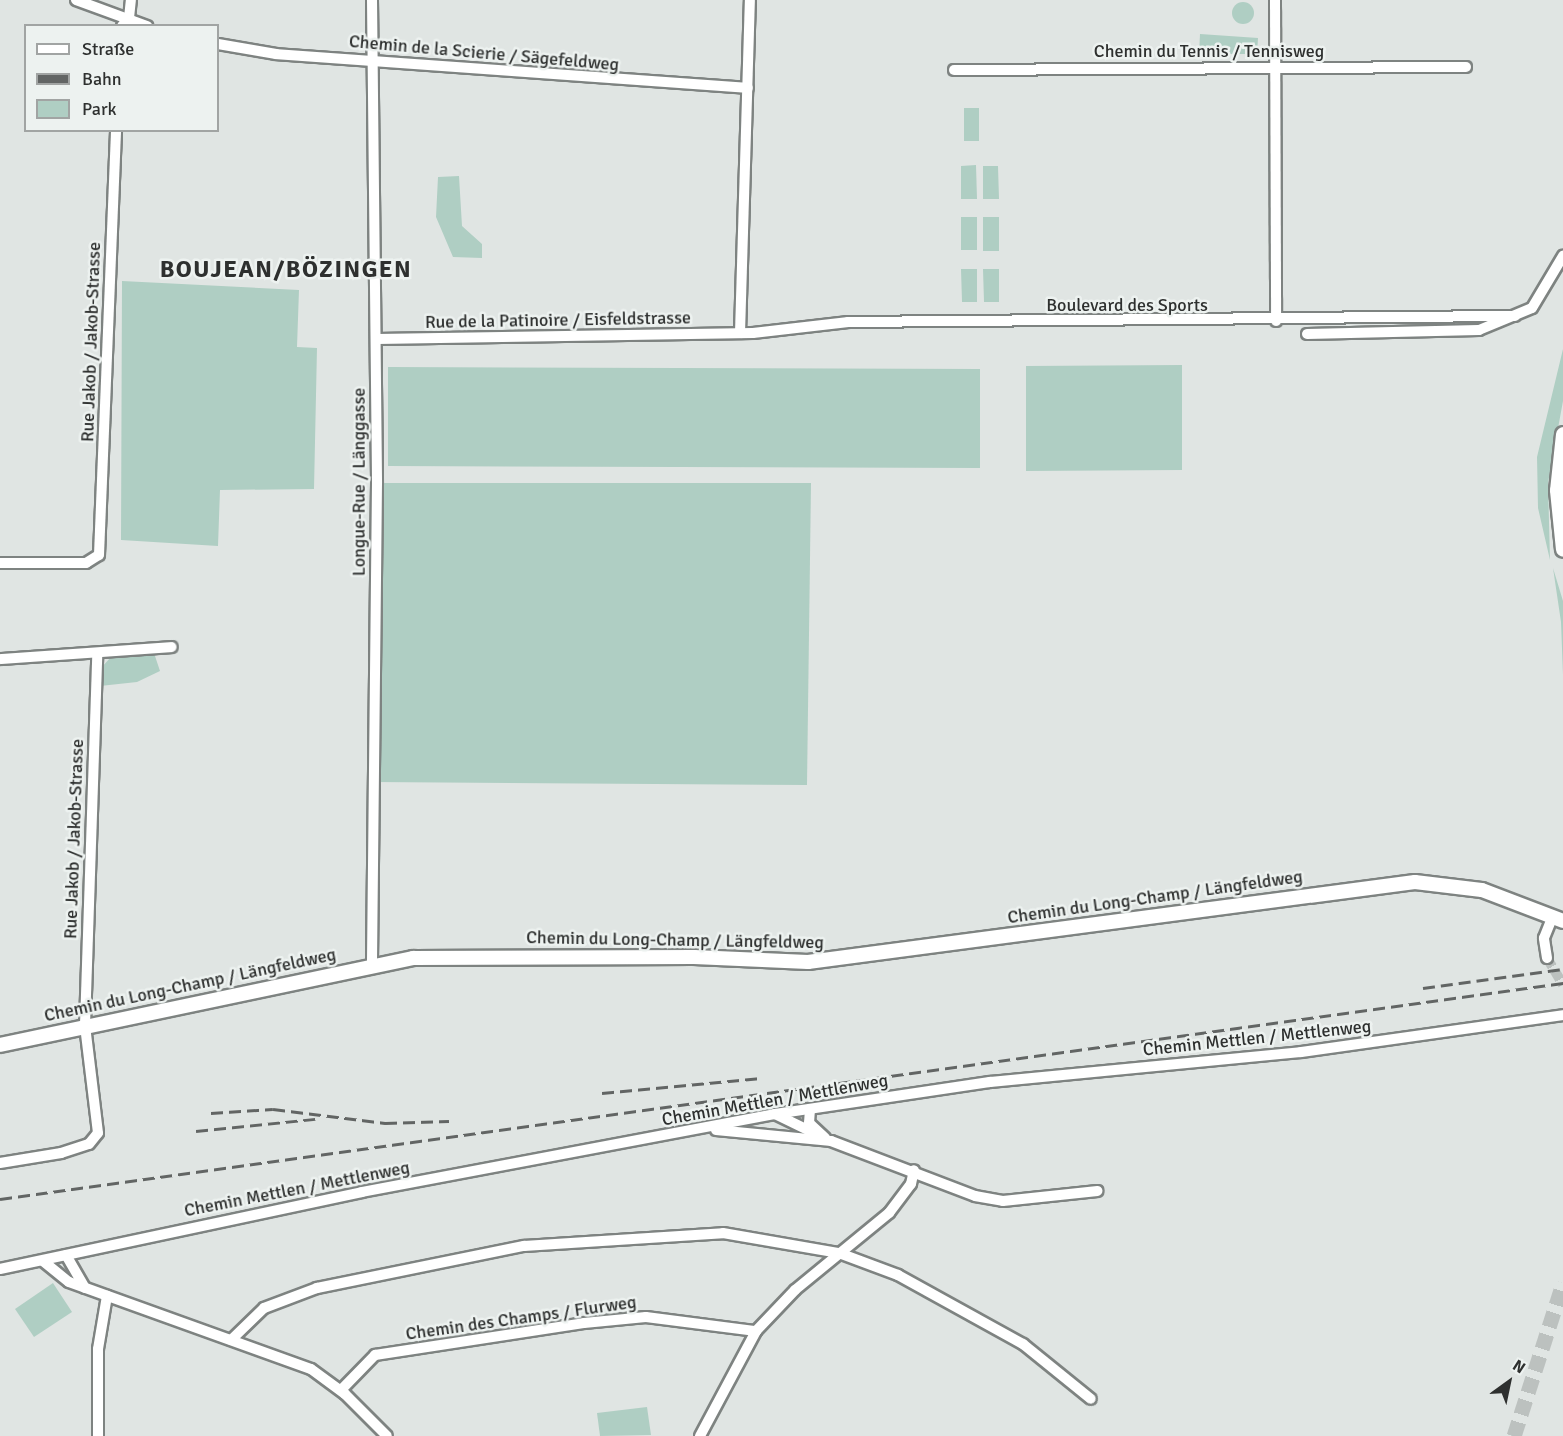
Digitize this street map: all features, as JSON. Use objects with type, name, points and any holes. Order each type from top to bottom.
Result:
[{"type":"highway","points":[[1563,434],[1557,490],[1563,549]]},
{"type":"highway","points":[[1563,515],[1563,543]]},
{"type":"main road","name":"Chemin du Long-Champ / Längfeldweg","points":[[0,1045],[372,965],[479,956],[808,962],[1415,882],[1482,890],[1558,919]]},
{"type":"street","points":[[76,0],[125,22],[131,0]]},
{"type":"street","name":"Longue-Rue / Länggasse","points":[[372,0],[375,60],[376,339],[372,965]]},
{"type":"street","points":[[740,333],[750,0]]},
{"type":"street","points":[[1275,0],[1276,321]]},
{"type":"street","name":"Chemin de la Scierie / Sägefeldweg","points":[[219,44],[375,60],[748,88]]},
{"type":"street","name":"Chemin du Tennis / Tennisweg","points":[[954,70],[1466,67]]},
{"type":"street","name":"Rue Jakob / Jakob-Strasse","points":[[0,563],[86,563],[99,555],[116,132]]},
{"type":"street","points":[[1306,334],[1479,330],[1515,316],[1540,300],[1563,256]]},
{"type":"street","name":"Boulevard des Sports","points":[[740,333],[848,322],[1276,321],[1515,316]]},
{"type":"street","name":"Rue de la Patinoire / Eisfeldstrasse","points":[[376,339],[740,333]]},
{"type":"street","points":[[0,659],[98,654],[172,647]]},
{"type":"street","name":"Rue Jakob / Jakob-Strasse","points":[[0,1163],[61,1153],[95,1139],[99,1126],[85,1025],[98,654]]},
{"type":"street","points":[[1546,958],[1544,938],[1558,919]]},
{"type":"street","name":"Chemin Mettlen / Mettlenweg","points":[[0,1269],[362,1192],[775,1114],[990,1082],[1302,1052],[1563,1015]]},
{"type":"street","points":[[810,1109],[814,1133]]},
{"type":"street","points":[[775,1114],[831,1141],[914,1170],[975,1196],[1003,1201],[1097,1191]]},
{"type":"street","points":[[701,1129],[831,1141]]},
{"type":"street","points":[[700,1436],[756,1331],[839,1253],[889,1213],[911,1184],[914,1170]]},
{"type":"street","points":[[231,1340],[264,1308],[288,1296],[524,1246],[723,1233],[839,1253],[969,1312],[1023,1344],[1091,1399]]},
{"type":"street","points":[[66,1255],[85,1288]]},
{"type":"street","points":[[42,1261],[58,1277],[85,1288],[292,1360],[341,1390],[387,1436]]},
{"type":"street","points":[[98,1436],[98,1349],[107,1296]]},
{"type":"street","name":"Chemin des Champs / Flurweg","points":[[341,1390],[375,1355],[584,1323],[646,1317],[756,1331]]},
{"type":"green space","points":[[1243,2],[1251,5],[1254,13],[1251,21],[1243,24],[1235,21],[1232,13],[1235,5]]},
{"type":"green space","points":[[1200,34],[1258,38],[1257,54],[1199,54]]},
{"type":"green space","points":[[964,108],[979,108],[979,141],[964,141]]},
{"type":"green space","points":[[976,165],[977,199],[961,199],[961,166]]},
{"type":"green space","points":[[983,166],[998,166],[999,199],[983,199]]},
{"type":"green space","points":[[459,176],[462,226],[482,244],[482,258],[453,257],[436,217],[438,177]]},
{"type":"green space","points":[[961,217],[977,217],[977,250],[961,250]]},
{"type":"green space","points":[[983,217],[999,217],[999,251],[983,251]]},
{"type":"green space","points":[[961,269],[977,269],[977,302],[962,302]]},
{"type":"green space","points":[[983,269],[999,269],[999,302],[984,302]]},
{"type":"green space","points":[[122,281],[299,290],[297,347],[317,348],[314,489],[220,490],[218,546],[121,540]]},
{"type":"green space","points":[[1563,349],[1563,401],[1548,483],[1550,560],[1538,508],[1537,457]]},
{"type":"green space","points":[[1182,365],[1182,470],[1026,471],[1026,366]]},
{"type":"green space","points":[[388,367],[980,369],[980,468],[388,466]]},
{"type":"green space","points":[[377,483],[811,483],[807,785],[373,782]]},
{"type":"green space","points":[[1553,568],[1563,601],[1563,675],[1561,622]]},
{"type":"green space","points":[[154,653],[160,671],[137,682],[100,686],[101,668],[111,657]]},
{"type":"green space","points":[[53,1283],[72,1312],[34,1337],[15,1309]]},
{"type":"green space","points":[[647,1407],[651,1435],[600,1436],[597,1413]]},
{"type":"tunnel","points":[[1547,958],[1563,985]]},
{"type":"tunnel","points":[[1514,1436],[1563,1283]]},
{"type":"railway","points":[[1423,988],[1563,969]]},
{"type":"railway","points":[[0,1199],[1563,983]]},
{"type":"railway","points":[[602,1093],[761,1078]]},
{"type":"railway","points":[[211,1113],[273,1109],[385,1123],[449,1121]]},
{"type":"railway","points":[[196,1131],[315,1119]]},
{"type":"district","name":"BOUJEAN/BÖZINGEN","points":[[286,270]]}]
